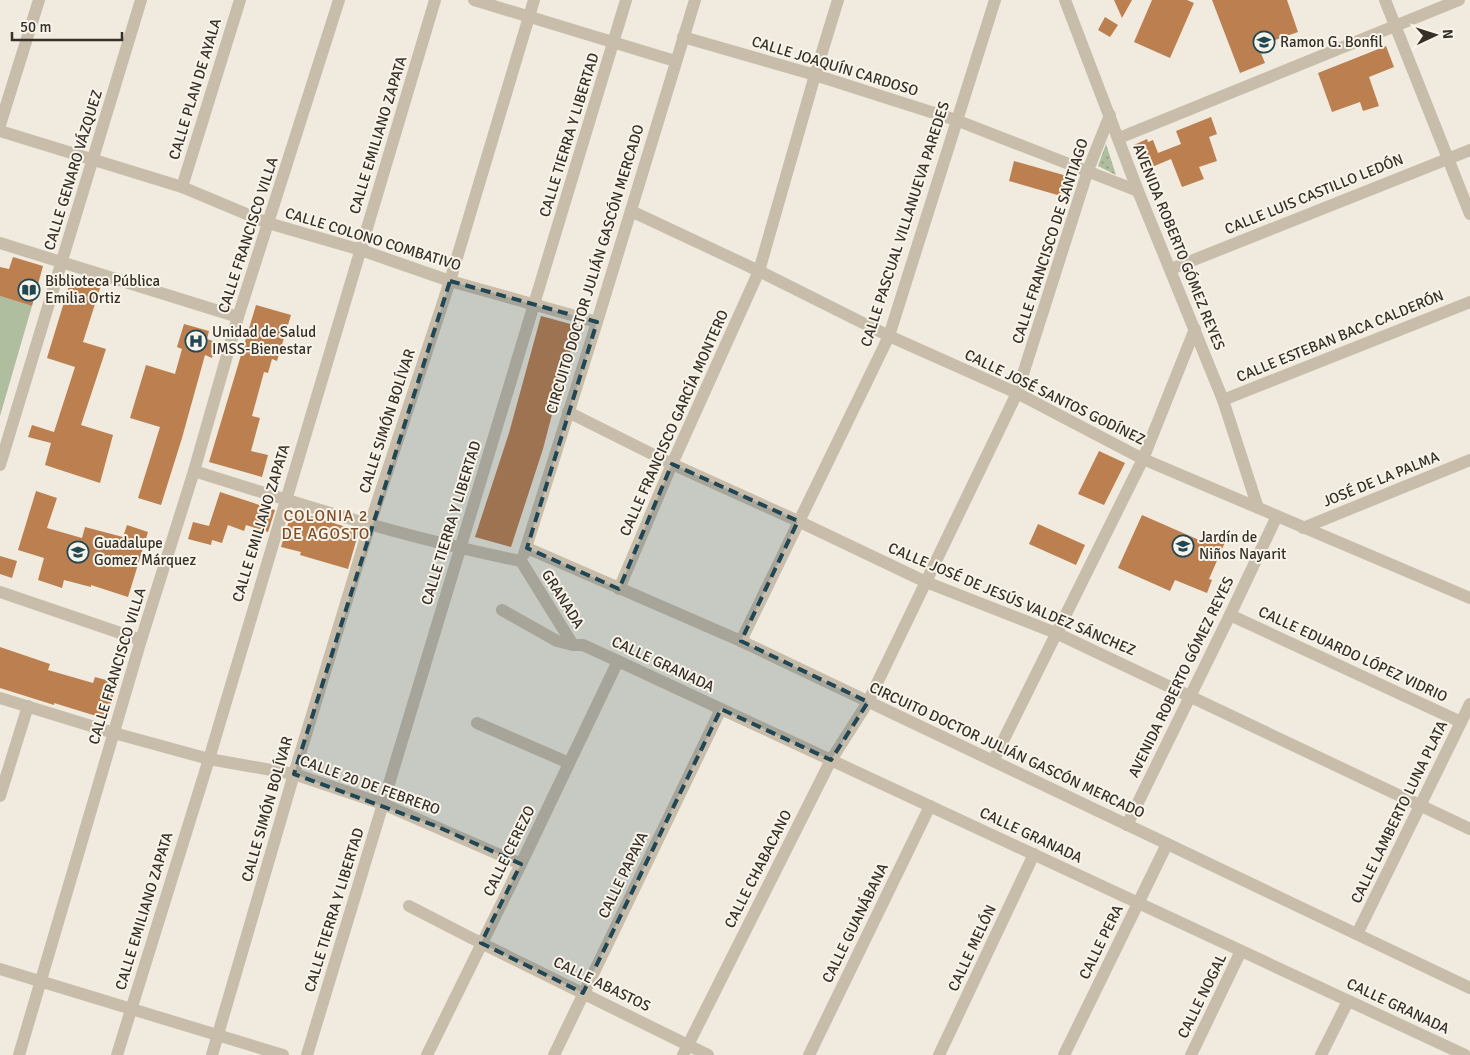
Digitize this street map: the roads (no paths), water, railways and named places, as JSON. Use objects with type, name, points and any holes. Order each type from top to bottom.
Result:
[{"type":"street","points":[[0,125],[39,0]]},
{"type":"street","name":"CALLE GENARO VÁZQUEZ","points":[[0,465],[141,0]]},
{"type":"street","name":"CALLE PLAN DE AYALA","points":[[182,187],[240,0]]},
{"type":"street","name":"CALLE FRANCISCO VILLA","points":[[19,1055],[141,640],[194,471],[238,317],[339,0]]},
{"type":"street","name":"CALLE EMILIANO ZAPATA","points":[[117,1055],[209,759],[435,0]]},
{"type":"street","points":[[474,0],[675,61]]},
{"type":"street","name":"CALLE SIMÓN BOLÍVAR","points":[[212,1055],[294,774],[370,524],[450,281],[534,0]]},
{"type":"street","name":"CALLE TIERRA Y LIBERTAD","points":[[307,1055],[626,0]]},
{"type":"street","name":"CIRCUITO DOCTOR JULIÁN GASCÓN MERCADO","points":[[521,561],[527,548],[695,0]]},
{"type":"street","name":"CALLE FRANCISCO GARCÍA MONTERO","points":[[619,589],[672,464],[759,271],[838,0]]},
{"type":"street","name":"CALLE PASCUAL VILLANUEVA PAREDES","points":[[741,641],[888,336],[995,0]]},
{"type":"street","name":"AVENIDA ROBERTO GÓMEZ REYES","points":[[1065,0],[1138,191],[1171,269],[1222,400],[1258,508]]},
{"type":"street","points":[[1385,0],[1470,214]]},
{"type":"street","points":[[1119,138],[1459,0]]},
{"type":"street","name":"CALLE JOAQUÍN CARDOSO","points":[[684,36],[956,120],[1138,191]]},
{"type":"street","name":"CALLE FRANCISCO DE SANTIAGO","points":[[868,702],[1017,393],[1088,170],[1110,115]]},
{"type":"street","name":"CALLE COLONO COMBATIVO","points":[[0,131],[182,187],[268,223],[361,250],[450,281],[597,322]]},
{"type":"street","name":"CALLE LUIS CASTILLO LEDÓN","points":[[1171,269],[1470,150]]},
{"type":"street","name":"CALLE JOSÉ SANTOS GODÍNEZ","points":[[631,211],[759,271],[888,336],[1017,393],[1143,459],[1470,598]]},
{"type":"street","points":[[0,243],[238,317]]},
{"type":"street","name":"CALLE ESTEBAN BACA CALDERÓN","points":[[1222,400],[1470,302]]},
{"type":"street","points":[[993,761],[1143,459],[1194,329]]},
{"type":"street","name":"CALLE JOSÉ DE JESÚS VALDEZ SÁNCHEZ","points":[[568,412],[672,464],[926,582],[1056,634],[1470,828]]},
{"type":"street","name":"JOSÉ DE LA PALMA","points":[[1304,528],[1470,460]]},
{"type":"street","points":[[194,471],[460,549],[521,561]]},
{"type":"street","name":"AVENIDA ROBERTO GÓMEZ REYES","points":[[1127,825],[1277,516]]},
{"type":"street","name":"CIRCUITO DOCTOR JULIÁN GASCÓN MERCADO","points":[[527,548],[741,641],[1470,988]]},
{"type":"street","name":"GRANADA","points":[[521,561],[578,645]]},
{"type":"street","points":[[0,592],[141,640]]},
{"type":"street","name":"CALLE GRANADA","points":[[502,610],[557,641],[578,645],[618,661],[1348,1000],[1450,1052],[1464,1055]]},
{"type":"street","name":"CALLE EDUARDO LÓPEZ VIDRIO","points":[[1230,615],[1461,722]]},
{"type":"street","name":"CALLE CEREZO","points":[[427,1055],[618,661]]},
{"type":"street","name":"CALLE 20 DE FEBRERO","points":[[0,698],[114,733],[209,759],[294,774],[383,804],[521,864]]},
{"type":"street","name":"CALLE CHABACANO","points":[[685,1050],[831,760],[868,702]]},
{"type":"street","name":"CALLE LAMBERTO LUNA PLATA","points":[[1357,934],[1470,704]]},
{"type":"street","points":[[0,796],[28,706]]},
{"type":"street","name":"CALLE PAPAYA","points":[[554,1055],[721,709]]},
{"type":"street","points":[[477,723],[569,763]]},
{"type":"street","name":"CALLE GUANÁBANA","points":[[810,1055],[930,806]]},
{"type":"street","name":"CALLE PERA","points":[[1064,1055],[1167,844]]},
{"type":"street","name":"CALLE MELÓN","points":[[939,1055],[1034,854]]},
{"type":"street","name":"CALLE ABASTOS","points":[[409,906],[583,994],[685,1050],[708,1055]]},
{"type":"street","name":"CALLE NOGAL","points":[[1191,1055],[1242,951]]},
{"type":"street","points":[[0,969],[283,1055]]},
{"type":"street","points":[[1321,1055],[1348,1000]]},
{"type":"place","name":"Ramon G. Bonfil","points":[[1264,42]]},
{"type":"place","name":"Biblioteca Pública Emilia Ortiz","points":[[29,290]]},
{"type":"place","name":"Unidad de Salud IMSS-Bienestar","points":[[196,341]]},
{"type":"place","name":"Jardín de Niños Nayarit","points":[[1183,546]]},
{"type":"place","name":"Guadalupe Gomez Márquez","points":[[78,552]]},
{"type":"district","name":"COLONIA 2 DE AGOSTO","points":[[326,525]]}]
